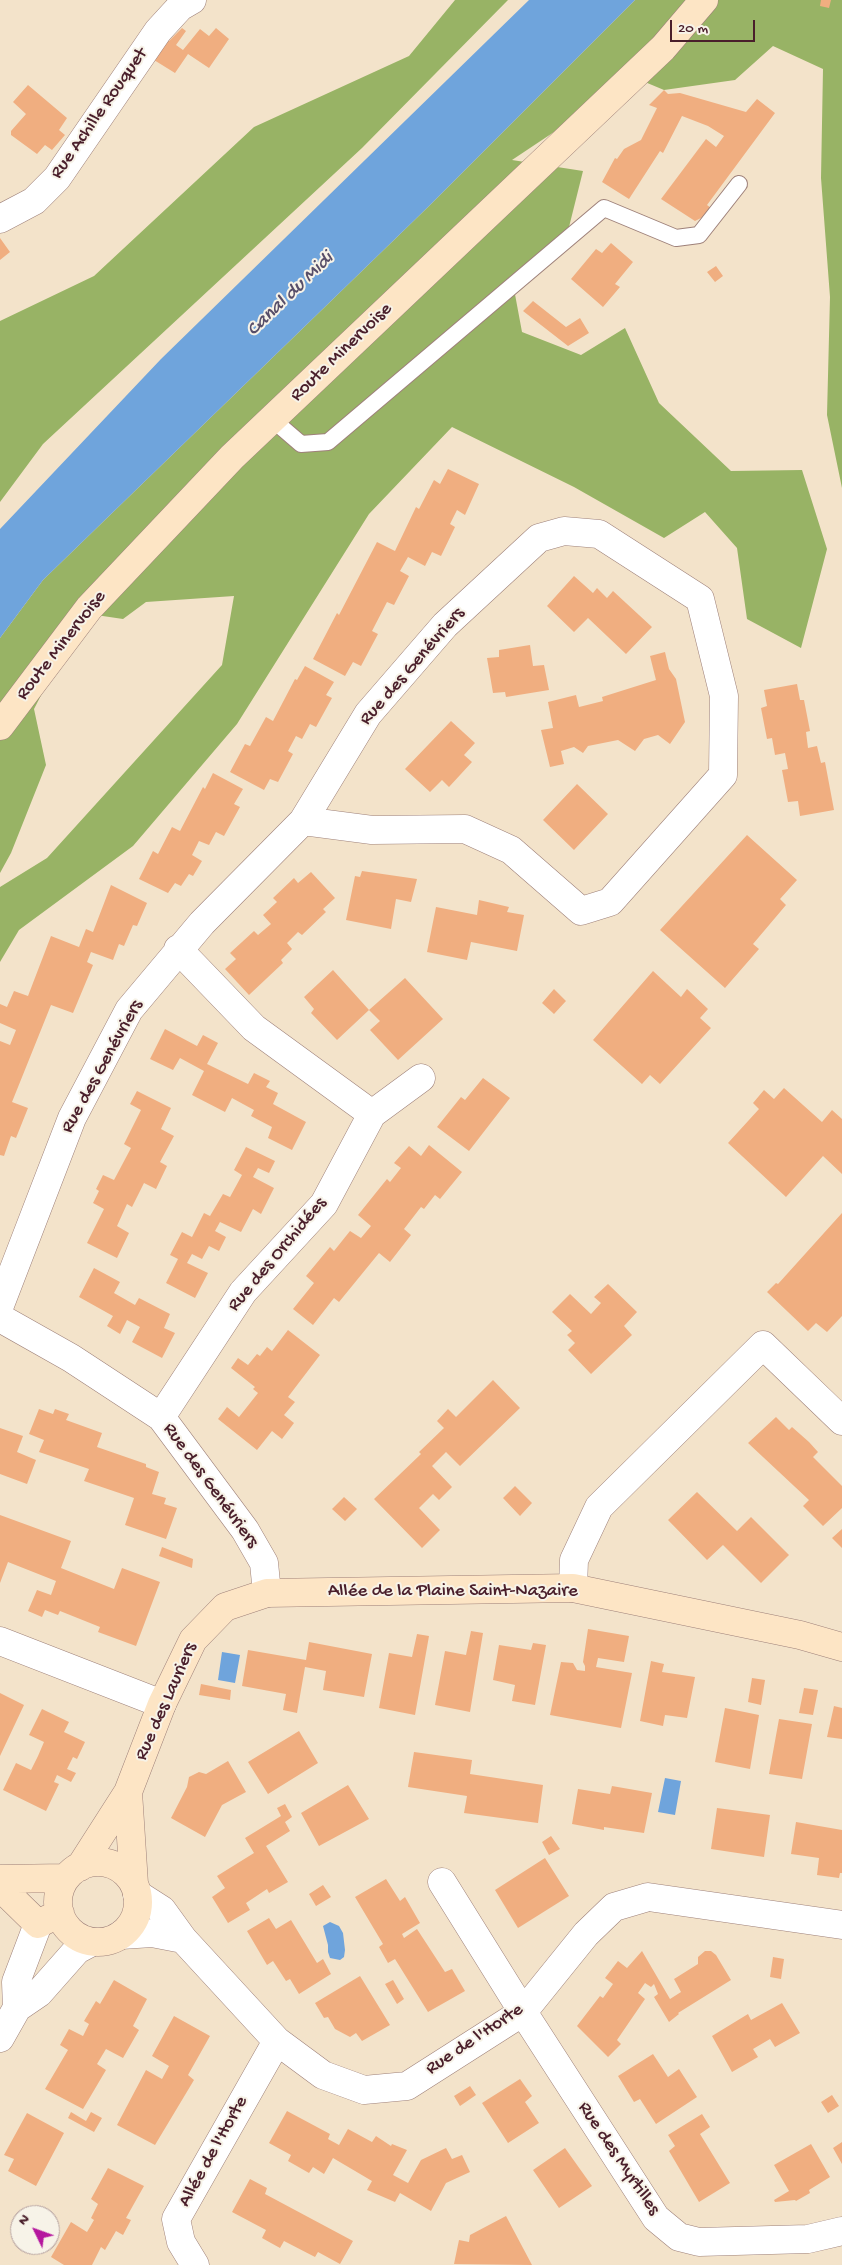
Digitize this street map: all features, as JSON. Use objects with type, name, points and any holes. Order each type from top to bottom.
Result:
[{"type":"street","name":"Rue Achille Rouquet","points":[[0,219],[34,201],[57,178],[158,31],[180,7],[192,0]]},
{"type":"street","name":"Route Minervoise","points":[[0,726],[89,608],[232,457],[663,48],[704,0]]},
{"type":"street","name":"Rue des Genévriers","points":[[0,1305],[72,1118],[129,1010],[178,949],[303,821],[368,714],[445,625],[539,538],[564,531],[599,534],[700,599],[724,696],[723,775],[610,902],[581,911],[510,850],[465,829],[372,830],[303,821]]},
{"type":"street","points":[[178,949],[254,1028],[372,1114]]},
{"type":"street","name":"Rue des Orchidées","points":[[161,1417],[242,1292],[324,1204],[372,1114],[421,1078]]},
{"type":"street","name":"Rue des Genévriers","points":[[0,1318],[71,1358],[161,1417],[245,1530],[264,1563],[267,1593]]},
{"type":"street","points":[[573,1588],[574,1560],[599,1507],[763,1344],[842,1422]]},
{"type":"street","name":"Allée de la Plaine Saint-Nazaire","points":[[267,1593],[573,1588],[800,1635],[842,1647]]},
{"type":"street","name":"Rue des Lauriers","points":[[73,1873],[128,1792],[162,1704],[193,1640],[225,1606],[267,1593]]},
{"type":"street","points":[[0,1641],[162,1704]]},
{"type":"street","name":"Rue des Lauriers","points":[[128,1792],[136,1889]]},
{"type":"street","points":[[0,1879],[73,1873],[92,1863],[105,1863],[116,1867],[126,1874],[136,1889],[135,1917],[121,1935],[112,1940],[92,1942],[81,1939],[0,1886]]},
{"type":"street","points":[[17,2008],[16,1982],[58,1901],[60,1889],[73,1873]]},
{"type":"street","name":"Rue des Myrtilles","points":[[442,1882],[522,2012],[656,2218],[679,2237],[699,2242],[808,2239],[842,2230]]},
{"type":"street","name":"Rue de l'Horte","points":[[136,1889],[162,1910],[183,1940],[276,2041],[323,2075],[364,2090],[407,2086],[522,2012],[586,1934],[614,1907],[648,1896],[842,1925]]},
{"type":"street","points":[[121,1935],[152,1933],[183,1940]]},
{"type":"street","points":[[0,2038],[17,2008],[39,1993],[77,1950],[92,1942]]},
{"type":"street","name":"Allée de l'Horte","points":[[195,2265],[181,2242],[176,2219],[276,2041]]},
{"type":"lane","points":[[272,419],[301,444],[328,442],[604,208],[676,238],[698,235],[739,184]]},
{"type":"green space","points":[[455,0],[508,0],[362,148],[43,444],[0,502],[0,321],[94,276],[254,127],[409,56]]},
{"type":"green space","points":[[635,0],[842,0],[842,488],[827,415],[830,297],[821,178],[823,69],[773,46],[735,80],[664,90],[621,72],[563,126],[512,160],[583,171],[568,231],[514,289],[522,332],[581,355],[625,328],[659,403],[731,471],[802,470],[827,549],[801,648],[747,619],[737,548],[705,512],[664,538],[574,487],[452,427],[369,514],[237,724],[133,846],[19,930],[0,962],[0,887],[47,858],[222,665],[234,596],[146,602],[123,619],[69,611],[54,670],[34,709],[46,765],[11,853],[0,873],[0,638],[43,580],[428,207]]},
{"type":"water","name":"Canal du Midi","points":[[529,0],[635,0],[428,207],[43,580],[0,638],[0,529],[161,359]]},
{"type":"water","points":[[222,1652],[240,1655],[235,1683],[218,1680]]},
{"type":"water","points":[[665,1778],[681,1781],[675,1815],[658,1812]]},
{"type":"water","points":[[330,1922],[339,1926],[343,1933],[345,1950],[344,1957],[340,1960],[330,1958],[328,1952],[323,1926]]},
{"type":"building","points":[[821,0],[831,0],[829,8],[820,6]]},
{"type":"building","points":[[182,28],[186,31],[176,45],[183,50],[200,29],[209,36],[216,28],[229,39],[209,68],[188,54],[175,73],[154,60],[167,40],[169,41]]},
{"type":"building","points":[[28,85],[67,118],[59,130],[65,135],[52,150],[45,145],[37,154],[11,135],[11,131],[26,114],[13,102]]},
{"type":"building","points":[[664,90],[668,94],[680,93],[746,112],[757,99],[775,113],[707,205],[711,208],[703,217],[695,221],[661,199],[706,139],[716,147],[724,136],[708,126],[682,116],[663,153],[660,151],[629,199],[602,182],[615,158],[617,159],[624,149],[641,140],[657,108],[649,105]]},
{"type":"building","points":[[0,238],[10,252],[0,260]]},
{"type":"building","points":[[611,243],[633,262],[615,284],[620,287],[603,307],[571,279],[596,249],[602,253]]},
{"type":"building","points":[[716,266],[723,276],[715,282],[707,272]]},
{"type":"building","points":[[533,301],[566,327],[580,318],[589,333],[568,346],[523,311]]},
{"type":"building","points":[[448,469],[479,484],[465,515],[457,510],[450,524],[455,527],[441,556],[432,552],[425,566],[408,557],[400,571],[409,576],[394,605],[387,602],[372,631],[378,634],[361,666],[353,662],[345,676],[313,659],[337,613],[339,615],[377,542],[395,551],[416,507],[419,509],[434,480],[440,484]]},
{"type":"building","points":[[574,576],[593,593],[597,588],[607,598],[613,591],[652,627],[626,654],[588,618],[574,632],[547,606]]},
{"type":"building","points":[[530,645],[533,666],[544,665],[549,690],[506,697],[505,692],[493,693],[487,658],[499,657],[499,650]]},
{"type":"building","points":[[665,652],[669,669],[676,679],[685,722],[670,744],[658,735],[644,739],[635,751],[618,740],[588,746],[583,753],[574,747],[561,751],[564,764],[550,767],[541,730],[553,728],[548,702],[576,695],[579,707],[603,701],[602,697],[656,680],[650,656]]},
{"type":"building","points":[[305,666],[334,682],[326,695],[332,698],[316,727],[310,724],[302,739],[296,736],[288,751],[293,754],[278,782],[270,779],[264,790],[230,772],[245,744],[250,746],[266,717],[273,721],[295,679],[297,680]]},
{"type":"building","points":[[797,684],[800,700],[804,700],[810,731],[806,732],[808,748],[817,746],[821,763],[825,762],[834,810],[800,816],[798,801],[788,802],[782,770],[788,769],[785,753],[775,755],[772,738],[767,739],[761,708],[767,706],[764,690]]},
{"type":"building","points":[[451,721],[475,743],[464,755],[472,762],[449,787],[442,780],[430,792],[405,769]]},
{"type":"building","points":[[213,773],[243,789],[234,804],[240,807],[224,836],[216,832],[209,845],[199,841],[192,855],[202,861],[193,876],[189,874],[181,886],[175,883],[168,893],[139,879],[153,851],[158,854],[172,827],[180,831],[203,787],[205,789]]},
{"type":"building","points":[[577,784],[608,814],[574,850],[543,820]]},
{"type":"building","points":[[747,835],[797,880],[780,899],[786,905],[753,944],[759,949],[725,988],[660,930]]},
{"type":"building","points":[[362,871],[417,879],[411,902],[396,899],[391,929],[346,920],[355,876],[360,877]]},
{"type":"building","points":[[311,872],[335,898],[323,909],[326,912],[302,935],[298,932],[287,943],[292,949],[281,960],[283,963],[249,995],[225,969],[236,959],[230,953],[254,931],[258,935],[271,924],[263,915],[277,902],[273,898],[294,878],[298,883]]},
{"type":"building","points":[[111,885],[147,903],[137,926],[133,925],[124,946],[119,944],[113,960],[91,952],[87,962],[93,965],[73,1013],[51,1005],[12,1102],[28,1108],[16,1138],[11,1136],[4,1156],[0,1155],[0,1041],[10,1045],[16,1030],[0,1023],[0,1004],[7,1007],[14,991],[28,996],[51,936],[79,947],[86,929],[93,932]]},
{"type":"building","points":[[479,900],[509,907],[507,912],[524,915],[517,951],[471,942],[467,960],[427,952],[436,907],[477,915]]},
{"type":"building","points":[[333,970],[369,1010],[337,1040],[311,1013],[314,1009],[304,997]]},
{"type":"building","points":[[653,971],[681,997],[687,989],[708,1009],[700,1018],[711,1028],[660,1084],[650,1075],[642,1084],[593,1040]]},
{"type":"building","points":[[405,978],[443,1019],[398,1060],[370,1030],[380,1021],[369,1010]]},
{"type":"building","points":[[554,989],[566,1001],[554,1014],[542,1003]]},
{"type":"building","points":[[165,1029],[197,1046],[203,1035],[218,1043],[207,1064],[248,1084],[254,1073],[270,1081],[266,1087],[278,1093],[273,1104],[306,1122],[292,1150],[268,1138],[272,1127],[251,1116],[254,1110],[232,1098],[225,1112],[192,1095],[204,1071],[180,1058],[173,1070],[150,1059]]},
{"type":"building","points":[[483,1078],[510,1098],[469,1151],[437,1127],[461,1097],[465,1100]]},
{"type":"building","points":[[784,1088],[822,1122],[832,1110],[842,1119],[842,1174],[823,1156],[786,1197],[728,1143],[759,1109],[753,1103],[764,1090],[774,1099]]},
{"type":"building","points":[[137,1091],[171,1108],[161,1129],[174,1136],[160,1162],[167,1166],[156,1189],[144,1183],[132,1207],[127,1204],[117,1226],[129,1233],[117,1258],[87,1243],[104,1209],[93,1203],[99,1191],[96,1189],[103,1175],[114,1180],[131,1148],[124,1144],[141,1110],[130,1104]]},
{"type":"building","points":[[429,1145],[462,1172],[440,1199],[435,1195],[424,1209],[421,1207],[404,1229],[411,1235],[390,1262],[379,1253],[339,1302],[334,1298],[313,1325],[293,1309],[314,1283],[306,1276],[330,1247],[334,1251],[350,1231],[361,1238],[371,1226],[358,1215],[387,1179],[390,1182],[401,1168],[394,1163],[409,1146],[421,1156]]},
{"type":"building","points":[[246,1147],[275,1161],[269,1173],[258,1168],[253,1177],[274,1188],[261,1214],[253,1209],[241,1232],[220,1222],[215,1231],[226,1237],[219,1251],[209,1246],[202,1259],[192,1254],[187,1263],[208,1273],[195,1298],[166,1283],[178,1259],[170,1255],[182,1232],[192,1237],[204,1213],[210,1216],[223,1194],[230,1197],[242,1175],[234,1170]]},
{"type":"building","points":[[842,1213],[842,1316],[827,1332],[816,1323],[808,1331],[767,1292],[776,1283],[778,1284]]},
{"type":"building","points":[[94,1268],[120,1282],[114,1293],[135,1305],[139,1298],[170,1314],[164,1328],[175,1333],[162,1358],[132,1342],[140,1327],[127,1320],[120,1334],[107,1326],[113,1316],[79,1297]]},
{"type":"building","points":[[608,1284],[637,1312],[624,1326],[632,1335],[591,1374],[568,1350],[575,1343],[567,1335],[572,1331],[552,1312],[570,1294],[591,1314],[601,1303],[594,1297]]},
{"type":"building","points":[[288,1330],[320,1355],[288,1397],[295,1402],[284,1415],[294,1423],[282,1439],[272,1431],[257,1450],[218,1419],[227,1407],[239,1417],[258,1393],[253,1389],[255,1387],[231,1368],[238,1358],[248,1365],[257,1354],[260,1356],[267,1347],[272,1351]]},
{"type":"building","points":[[493,1380],[520,1408],[460,1466],[446,1452],[432,1466],[452,1487],[439,1500],[433,1494],[419,1508],[440,1530],[422,1548],[374,1499],[421,1454],[419,1452],[444,1428],[437,1421],[448,1409],[456,1417]]},
{"type":"building","points":[[39,1409],[53,1414],[55,1409],[69,1414],[66,1420],[102,1433],[97,1447],[146,1464],[146,1467],[159,1472],[152,1494],[166,1498],[164,1504],[177,1508],[166,1539],[125,1525],[134,1498],[84,1481],[89,1469],[39,1452],[44,1440],[29,1434]]},
{"type":"building","points":[[776,1417],[789,1430],[792,1427],[809,1442],[818,1452],[813,1457],[842,1486],[842,1508],[823,1526],[803,1506],[809,1500],[748,1443]]},
{"type":"building","points":[[0,1428],[23,1436],[17,1452],[36,1460],[27,1484],[0,1474]]},
{"type":"building","points":[[515,1486],[532,1503],[520,1516],[503,1498]]},
{"type":"building","points":[[697,1492],[737,1531],[751,1517],[789,1555],[761,1583],[723,1545],[707,1560],[668,1520]]},
{"type":"building","points":[[344,1497],[357,1509],[345,1521],[332,1509]]},
{"type":"building","points":[[0,1515],[71,1541],[61,1568],[114,1589],[122,1568],[160,1582],[136,1646],[98,1632],[100,1627],[60,1611],[58,1615],[45,1610],[42,1617],[28,1611],[37,1590],[51,1595],[56,1581],[8,1562],[0,1583]]},
{"type":"building","points":[[842,1529],[842,1548],[832,1538]]},
{"type":"building","points":[[162,1547],[193,1559],[192,1568],[159,1556]]},
{"type":"building","points":[[588,1629],[629,1636],[624,1662],[598,1658],[596,1667],[632,1673],[621,1728],[550,1715],[561,1662],[573,1663],[577,1670],[585,1671],[583,1662]]},
{"type":"building","points":[[471,1631],[483,1633],[470,1712],[435,1705],[445,1651],[466,1655]]},
{"type":"building","points":[[417,1634],[429,1636],[415,1715],[379,1708],[389,1653],[412,1657]]},
{"type":"building","points":[[309,1642],[372,1654],[364,1697],[323,1690],[326,1671],[305,1667],[297,1713],[283,1710],[286,1694],[242,1686],[248,1650],[306,1660]]},
{"type":"building","points":[[533,1643],[546,1645],[535,1705],[512,1701],[515,1685],[493,1680],[499,1645],[531,1650]]},
{"type":"building","points":[[651,1661],[664,1664],[662,1672],[695,1677],[687,1718],[665,1715],[663,1726],[640,1721]]},
{"type":"building","points":[[752,1678],[765,1680],[761,1705],[748,1702]]},
{"type":"building","points":[[201,1684],[231,1690],[230,1700],[199,1695]]},
{"type":"building","points":[[804,1688],[818,1690],[813,1715],[799,1713]]},
{"type":"building","points":[[0,1693],[24,1705],[0,1756]]},
{"type":"building","points":[[834,1706],[842,1708],[842,1739],[827,1737]]},
{"type":"building","points":[[725,1708],[759,1715],[750,1769],[715,1762]]},
{"type":"building","points":[[42,1709],[69,1722],[64,1732],[85,1742],[77,1759],[73,1757],[67,1769],[76,1773],[71,1782],[57,1775],[54,1782],[59,1784],[46,1811],[3,1790],[16,1763],[31,1770],[38,1756],[44,1742],[29,1735]]},
{"type":"building","points":[[779,1719],[812,1724],[802,1779],[769,1774]]},
{"type":"building","points":[[299,1731],[318,1763],[268,1794],[248,1762]]},
{"type":"building","points":[[414,1752],[472,1760],[470,1774],[543,1785],[538,1823],[464,1813],[467,1796],[408,1787]]},
{"type":"building","points":[[228,1761],[246,1792],[222,1805],[205,1837],[171,1818],[187,1787],[189,1777],[199,1772],[206,1774]]},
{"type":"building","points":[[348,1785],[369,1819],[319,1846],[301,1813]]},
{"type":"building","points":[[612,1786],[652,1793],[644,1833],[604,1827],[604,1830],[572,1824],[578,1789],[610,1794]]},
{"type":"building","points":[[285,1804],[292,1817],[285,1822],[290,1831],[266,1846],[288,1882],[269,1893],[267,1889],[246,1903],[250,1910],[228,1923],[212,1897],[225,1888],[217,1876],[254,1853],[245,1838],[281,1816],[277,1808]]},
{"type":"building","points":[[717,1808],[770,1815],[764,1857],[711,1849]]},
{"type":"building","points":[[796,1822],[842,1830],[842,1873],[840,1873],[839,1878],[817,1875],[819,1858],[791,1854]]},
{"type":"building","points":[[551,1836],[560,1849],[549,1855],[542,1842]]},
{"type":"building","points":[[545,1858],[569,1896],[518,1928],[495,1890]]},
{"type":"building","points":[[386,1879],[400,1901],[405,1897],[420,1923],[402,1934],[404,1938],[417,1929],[445,1972],[452,1969],[465,1991],[428,2012],[395,1959],[388,1963],[379,1947],[383,1944],[355,1897]]},
{"type":"building","points":[[323,1885],[331,1897],[316,1906],[309,1894]]},
{"type":"building","points":[[269,1918],[276,1929],[291,1920],[317,1963],[323,1959],[331,1974],[299,1994],[290,1979],[286,1981],[273,1961],[267,1965],[247,1931]]},
{"type":"building","points":[[642,1951],[670,1999],[681,1992],[674,1979],[698,1964],[698,1957],[705,1951],[711,1951],[716,1955],[731,1980],[678,2013],[669,2022],[654,1997],[658,1994],[654,1984],[651,1987],[645,1983],[638,1993],[645,1999],[617,2040],[621,2044],[608,2057],[577,2026],[600,1996],[603,1998],[613,1984],[605,1978],[618,1961],[627,1968]]},
{"type":"building","points":[[773,1957],[784,1959],[781,1979],[770,1977]]},
{"type":"building","points":[[360,1976],[390,2025],[362,2041],[356,2033],[350,2037],[335,2029],[328,2017],[324,2018],[315,2003]]},
{"type":"building","points":[[114,1980],[147,1999],[133,2026],[139,2030],[123,2058],[106,2049],[97,2064],[106,2070],[83,2109],[45,2089],[68,2050],[60,2045],[69,2029],[83,2036],[89,2024],[84,2021],[96,2001],[100,2004]]},
{"type":"building","points":[[393,1980],[404,1999],[397,2004],[385,1984]]},
{"type":"building","points":[[782,2003],[800,2033],[775,2047],[770,2039],[753,2049],[758,2057],[732,2072],[712,2036],[748,2014],[751,2020]]},
{"type":"building","points":[[174,2016],[210,2036],[188,2075],[194,2080],[155,2145],[117,2125],[146,2070],[162,2079],[169,2066],[152,2056]]},
{"type":"building","points":[[653,2054],[668,2077],[679,2069],[697,2097],[656,2124],[640,2099],[634,2102],[618,2076]]},
{"type":"building","points":[[520,2079],[532,2096],[525,2102],[539,2123],[508,2143],[482,2103]]},
{"type":"building","points":[[470,2086],[476,2095],[460,2106],[454,2096]]},
{"type":"building","points":[[832,2095],[839,2106],[828,2113],[821,2102]]},
{"type":"building","points":[[287,2111],[330,2134],[328,2139],[339,2145],[348,2129],[372,2142],[376,2136],[391,2146],[392,2144],[407,2150],[393,2175],[408,2183],[421,2160],[446,2148],[452,2159],[462,2155],[470,2172],[446,2183],[431,2211],[400,2193],[395,2202],[367,2190],[372,2181],[333,2158],[324,2174],[313,2167],[309,2173],[288,2161],[291,2155],[269,2143]]},
{"type":"building","points":[[71,2112],[86,2121],[91,2112],[102,2118],[94,2132],[68,2118]]},
{"type":"building","points":[[27,2113],[64,2133],[36,2186],[8,2171],[14,2159],[4,2155]]},
{"type":"building","points":[[702,2114],[710,2127],[700,2134],[730,2183],[699,2202],[669,2151],[675,2146],[668,2135]]},
{"type":"building","points":[[842,2142],[842,2164],[833,2148]]},
{"type":"building","points":[[811,2144],[830,2177],[809,2190],[810,2193],[796,2201],[775,2202],[774,2200],[789,2191],[774,2165]]},
{"type":"building","points":[[565,2148],[592,2186],[559,2208],[533,2170]]},
{"type":"building","points":[[108,2168],[144,2186],[126,2218],[131,2220],[123,2235],[116,2231],[105,2250],[101,2247],[92,2265],[64,2265],[51,2257],[52,2255],[60,2255],[60,2241],[71,2222],[87,2232],[94,2220],[91,2218],[98,2204],[91,2199]]},
{"type":"building","points":[[250,2179],[267,2188],[265,2194],[353,2241],[340,2264],[318,2252],[315,2257],[284,2241],[280,2248],[262,2238],[266,2230],[232,2212]]},
{"type":"building","points":[[506,2216],[532,2265],[454,2264],[459,2240],[469,2242],[470,2235]]}]
